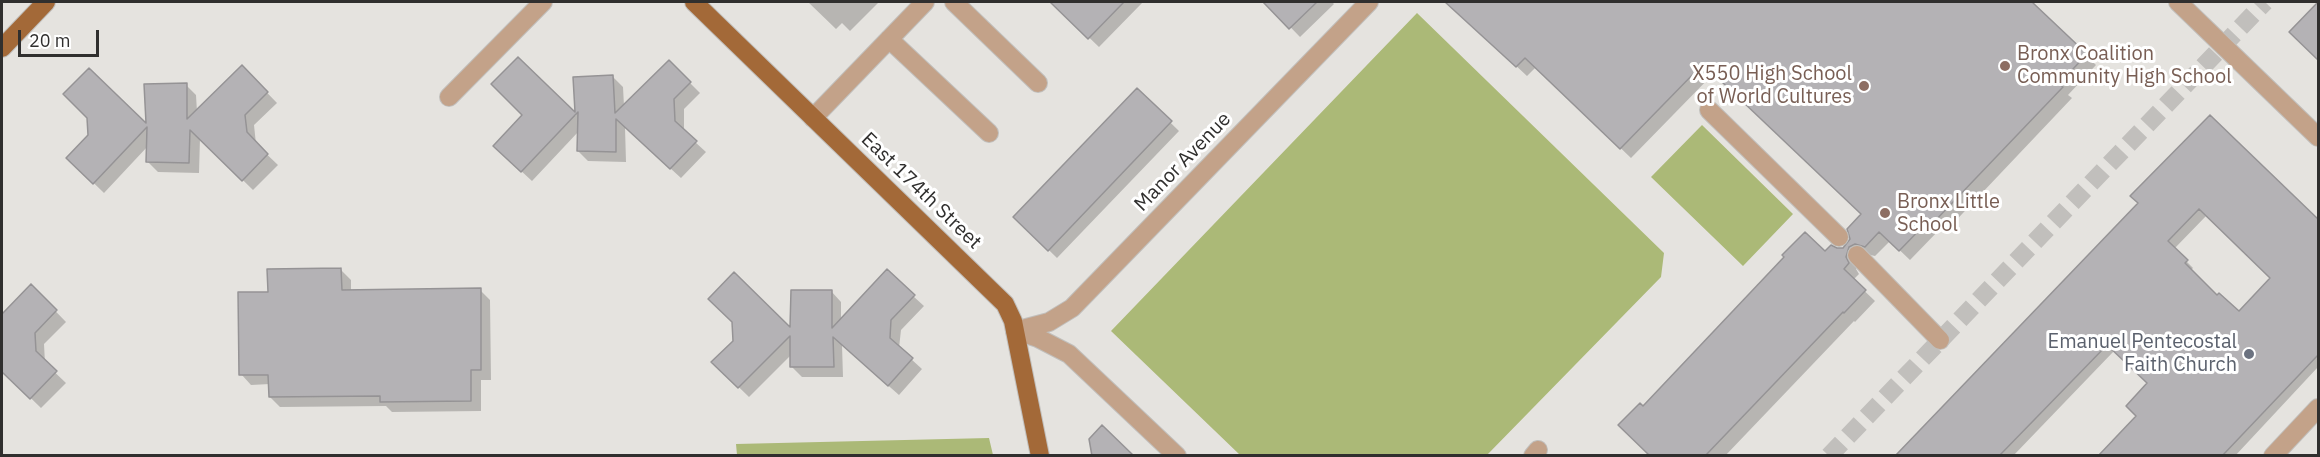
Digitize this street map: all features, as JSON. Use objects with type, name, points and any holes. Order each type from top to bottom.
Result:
[{"type":"main road","points":[[2,48],[46,2]]},
{"type":"main road","name":"East 174th Street","points":[[694,2],[1005,304],[1011,314],[1015,330],[1040,456]]},
{"type":"street","points":[[448,97],[543,2]]},
{"type":"street","points":[[813,118],[925,2]]},
{"type":"street","points":[[954,2],[1038,84]]},
{"type":"street","name":"Manor Avenue","points":[[1015,330],[1032,328],[1049,322],[1072,308],[1369,2]]},
{"type":"street","points":[[2178,2],[2319,137]]},
{"type":"street","points":[[889,39],[989,133]]},
{"type":"street","points":[[1709,110],[1839,237]]},
{"type":"street","points":[[1857,255],[1940,340]]},
{"type":"street","points":[[1015,330],[1038,338],[1070,354],[1177,456]]},
{"type":"street","points":[[2273,456],[2319,408]]},
{"type":"green space","points":[[1417,13],[1664,253],[1661,277],[1487,455],[1240,455],[1111,331]]},
{"type":"green space","points":[[1702,125],[1793,214],[1743,266],[1651,177]]},
{"type":"green space","points":[[989,438],[993,455],[737,455],[736,444]]},
{"type":"building","points":[[1050,2],[1124,2],[1088,39]]},
{"type":"building","points":[[1263,2],[1317,2],[1289,29]]},
{"type":"building","points":[[1445,2],[2032,2],[2087,54],[2059,84],[2063,87],[1933,223],[1930,219],[1899,251],[1879,232],[1865,247],[1855,244],[1849,247],[1846,257],[1849,263],[1844,269],[1866,290],[1705,456],[1650,456],[1618,425],[1640,403],[1643,406],[1805,232],[1825,251],[1831,245],[1843,248],[1850,239],[1847,229],[1861,214],[1703,64],[1620,149],[1525,58],[1516,67]]},
{"type":"building","points":[[2319,2],[2319,61],[2289,32]]},
{"type":"building","points":[[518,57],[575,112],[573,77],[613,75],[615,113],[669,60],[691,82],[674,99],[675,121],[697,141],[670,169],[616,119],[616,152],[577,151],[578,112],[521,172],[493,146],[522,115],[491,84]]},
{"type":"building","points":[[242,65],[268,92],[245,115],[247,132],[268,154],[242,181],[190,130],[189,163],[146,162],[147,127],[93,184],[66,158],[88,135],[87,118],[63,94],[89,68],[146,123],[144,84],[187,83],[187,119]]},
{"type":"building","points":[[1137,88],[1172,121],[1048,251],[1013,217]]},
{"type":"building","points":[[2210,115],[2319,220],[2319,354],[2222,456],[2098,456],[2136,416],[2126,406],[2147,383],[2107,345],[1999,456],[1895,456],[2138,203],[2130,196]],"holes":[[[2199,209],[2270,278],[2239,311],[2219,293],[2217,295],[2185,263],[2188,260],[2168,241]]]},
{"type":"building","points":[[341,268],[342,290],[481,288],[481,370],[471,370],[471,401],[380,402],[380,396],[269,397],[268,375],[239,375],[238,292],[268,292],[267,269]]},
{"type":"building","points":[[887,269],[915,295],[891,320],[890,338],[913,358],[888,386],[833,337],[834,367],[790,367],[790,336],[738,388],[711,362],[733,341],[732,322],[708,299],[734,272],[790,327],[791,290],[832,290],[832,328]]},
{"type":"building","points":[[31,284],[57,310],[35,333],[36,351],[57,371],[30,399],[2,372],[2,314]]},
{"type":"building","points":[[1102,425],[1134,456],[1092,456],[1089,439]]},
{"type":"tunnel","points":[[1829,456],[2265,2]]},
{"type":"place","name":"Bronx Coalition Community High School","points":[[2005,66]]},
{"type":"place","name":"X550 High School of World Cultures","points":[[1864,86]]},
{"type":"place","name":"Bronx Little School","points":[[1885,213]]},
{"type":"place","name":"Emanuel Pentecostal Faith Church","points":[[2249,354]]}]
